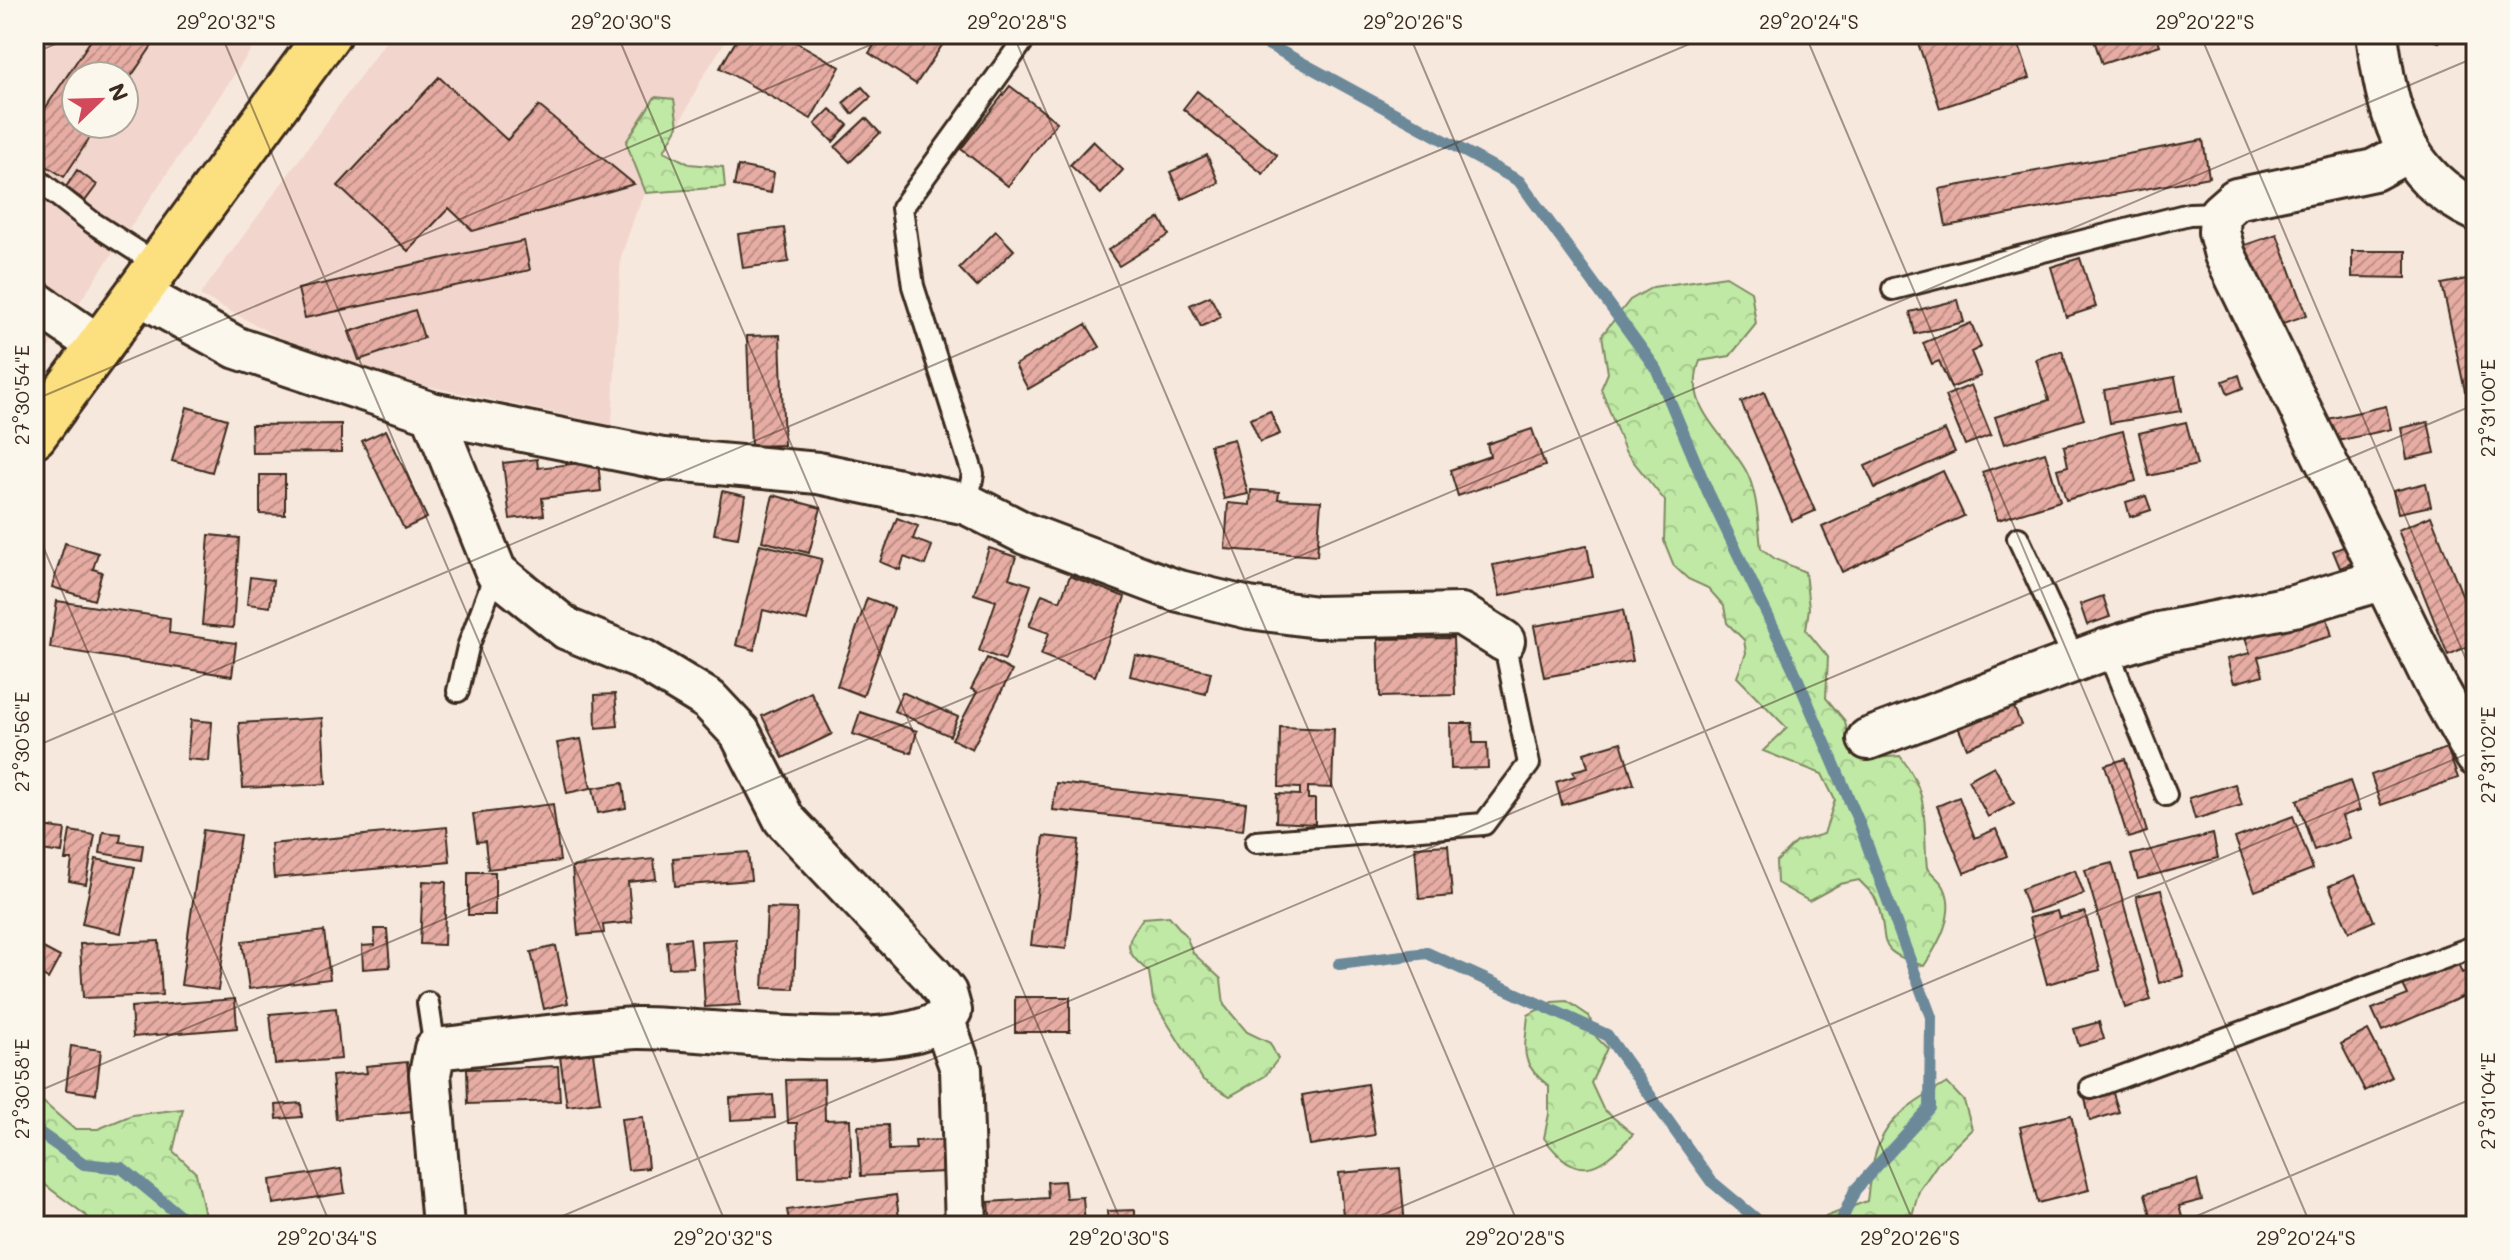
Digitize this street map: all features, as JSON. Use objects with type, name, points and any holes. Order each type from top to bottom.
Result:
[{"type":"main road","points":[[34,435],[328,34]]},
{"type":"street","points":[[2377,34],[2385,96],[2407,152],[2425,173],[2461,203],[2476,210]]},
{"type":"street","points":[[2407,152],[2374,170],[2236,199],[2220,213],[2219,232],[2225,255],[2384,579],[2476,756]]},
{"type":"street","points":[[150,280],[237,348],[432,413],[663,459],[818,473],[967,504],[1026,534],[1175,590],[1249,608],[1317,617],[1461,614],[1504,641]]},
{"type":"street","points":[[34,301],[99,346]]},
{"type":"street","points":[[432,413],[496,572],[567,629],[643,660],[709,700],[740,733],[784,819],[946,993],[951,1011],[944,1021],[912,1034],[850,1038],[637,1028],[435,1049],[430,1074],[443,1226]]},
{"type":"street","points":[[1868,739],[2091,655],[2159,633],[2294,606],[2384,579]]},
{"type":"street","points":[[944,1021],[961,1069],[966,1226]]},
{"type":"lane","points":[[967,504],[973,474],[913,286],[902,208],[1028,34]]},
{"type":"lane","points":[[34,177],[93,223],[150,280]]},
{"type":"lane","points":[[1893,289],[2189,214],[2220,213]]},
{"type":"lane","points":[[2018,538],[2091,655],[2166,795]]},
{"type":"lane","points":[[458,691],[468,647],[496,572]]},
{"type":"lane","points":[[1256,842],[1484,824],[1529,764],[1504,641]]},
{"type":"lane","points":[[2091,1088],[2476,946]]},
{"type":"lane","points":[[428,1003],[435,1049]]},
{"type":"shaded area","points":[[34,34],[262,34],[34,369]]},
{"type":"shaded area","points":[[391,34],[730,34],[701,80],[636,213],[621,257],[612,425],[332,366],[200,295]]},
{"type":"shaded area","points":[[34,1199],[42,1202],[52,1226],[34,1226]]},
{"type":"green space","points":[[655,97],[674,99],[678,126],[664,151],[689,164],[723,167],[725,187],[646,193],[626,142]]},
{"type":"green space","points":[[1726,276],[1751,291],[1756,324],[1730,356],[1700,361],[1696,377],[1701,406],[1749,478],[1757,508],[1761,548],[1775,559],[1805,572],[1809,608],[1806,630],[1828,657],[1826,698],[1845,721],[1850,748],[1873,758],[1900,756],[1917,784],[1924,810],[1927,868],[1944,887],[1948,907],[1940,939],[1924,966],[1895,954],[1889,948],[1876,900],[1859,880],[1840,884],[1809,901],[1777,883],[1776,862],[1796,842],[1824,834],[1835,800],[1822,774],[1763,751],[1787,728],[1737,677],[1746,653],[1744,640],[1727,623],[1724,606],[1708,588],[1688,579],[1674,566],[1664,541],[1665,501],[1625,451],[1601,389],[1608,373],[1602,335],[1630,300],[1653,287]]},
{"type":"green space","points":[[1169,916],[1186,936],[1193,953],[1221,979],[1224,1005],[1247,1032],[1270,1043],[1278,1059],[1265,1076],[1230,1096],[1203,1080],[1153,1000],[1149,972],[1134,958],[1129,947],[1132,935],[1143,918]]},
{"type":"green space","points":[[1567,1001],[1589,1016],[1597,1038],[1607,1048],[1591,1083],[1603,1109],[1633,1134],[1609,1157],[1588,1167],[1577,1167],[1567,1162],[1544,1138],[1549,1114],[1549,1086],[1532,1070],[1526,1055],[1528,1015],[1552,1002]]},
{"type":"green space","points":[[1947,1083],[1964,1101],[1972,1129],[1938,1163],[1919,1191],[1909,1226],[1823,1226],[1825,1217],[1867,1201],[1874,1158],[1887,1129],[1910,1107]]},
{"type":"green space","points":[[34,1094],[74,1129],[98,1129],[132,1115],[183,1109],[173,1151],[196,1173],[207,1226],[98,1226],[34,1175]]},
{"type":"building","points":[[95,34],[160,34],[140,63],[140,60],[78,60]]},
{"type":"building","points":[[740,34],[782,34],[840,67],[811,119],[720,68]]},
{"type":"building","points":[[882,34],[935,34],[945,41],[916,84],[869,53]]},
{"type":"building","points":[[1915,34],[2015,34],[2030,78],[1940,108]]},
{"type":"building","points":[[2092,34],[2156,34],[2160,45],[2102,64]]},
{"type":"building","points":[[2414,34],[2442,34],[2439,42]]},
{"type":"building","points":[[439,77],[507,140],[539,106],[634,184],[473,231],[449,208],[408,251],[338,186]]},
{"type":"building","points":[[60,86],[60,140],[88,140],[64,177],[34,158],[34,125]]},
{"type":"building","points":[[1010,86],[1057,122],[1008,186],[961,149]]},
{"type":"building","points":[[862,87],[871,97],[852,114],[843,103]]},
{"type":"building","points":[[1197,91],[1277,155],[1263,174],[1183,109]]},
{"type":"building","points":[[830,109],[848,125],[833,142],[815,124]]},
{"type":"building","points":[[866,118],[880,133],[850,162],[835,147]]},
{"type":"building","points":[[2203,140],[2209,177],[1946,226],[1939,189]]},
{"type":"building","points":[[1093,141],[1123,170],[1101,194],[1070,165]]},
{"type":"building","points":[[1207,155],[1219,183],[1182,199],[1170,172]]},
{"type":"building","points":[[738,166],[774,173],[771,193],[734,186]]},
{"type":"building","points":[[77,170],[97,185],[85,201],[66,187]]},
{"type":"building","points":[[1160,218],[1169,235],[1119,266],[1108,250]]},
{"type":"building","points":[[784,228],[789,262],[743,268],[738,234]]},
{"type":"building","points":[[996,231],[1014,250],[977,287],[959,268]]},
{"type":"building","points":[[2277,234],[2307,315],[2272,327],[2242,246]]},
{"type":"building","points":[[524,241],[530,270],[305,318],[298,289]]},
{"type":"building","points":[[2352,251],[2406,251],[2406,278],[2352,277]]},
{"type":"building","points":[[2080,258],[2096,307],[2066,317],[2051,267]]},
{"type":"building","points":[[2476,277],[2476,389],[2465,391],[2442,284]]},
{"type":"building","points":[[1210,296],[1221,317],[1201,327],[1190,305]]},
{"type":"building","points":[[1958,300],[1964,322],[1915,334],[1910,312]]},
{"type":"building","points":[[415,310],[424,338],[359,360],[349,332]]},
{"type":"building","points":[[1971,323],[1981,347],[1971,352],[1981,376],[1951,388],[1939,361],[1932,364],[1923,343]]},
{"type":"building","points":[[1086,324],[1100,347],[1028,389],[1015,365]]},
{"type":"building","points":[[780,335],[784,445],[751,446],[747,336]]},
{"type":"building","points":[[2062,351],[2084,419],[2004,444],[1995,417],[2049,400],[2036,359]]},
{"type":"building","points":[[2239,375],[2243,388],[2228,394],[2223,381]]},
{"type":"building","points":[[2175,377],[2181,411],[2110,423],[2104,390]]},
{"type":"building","points":[[1971,385],[1991,435],[1965,445],[1945,396]]},
{"type":"building","points":[[1764,392],[1815,511],[1792,521],[1741,402]]},
{"type":"building","points":[[2386,406],[2391,429],[2333,442],[2328,419]]},
{"type":"building","points":[[187,407],[227,419],[212,472],[172,461]]},
{"type":"building","points":[[1270,411],[1280,434],[1260,442],[1250,419]]},
{"type":"building","points":[[2186,422],[2197,465],[2149,476],[2139,433]]},
{"type":"building","points":[[2428,422],[2435,453],[2407,459],[2401,428]]},
{"type":"building","points":[[341,424],[341,452],[252,453],[251,425]]},
{"type":"building","points":[[1532,429],[1545,466],[1458,496],[1450,470],[1490,456],[1487,444]]},
{"type":"building","points":[[386,430],[427,518],[404,529],[362,441]]},
{"type":"building","points":[[1945,430],[1955,452],[1875,488],[1865,466]]},
{"type":"building","points":[[2123,431],[2136,481],[2066,500],[2057,469],[2068,466],[2064,446]]},
{"type":"building","points":[[1234,439],[1248,494],[1224,499],[1210,445]]},
{"type":"building","points":[[2045,452],[2060,501],[1998,520],[1982,472]]},
{"type":"building","points":[[537,459],[538,468],[598,461],[601,491],[542,498],[544,515],[510,519],[503,463]]},
{"type":"building","points":[[1943,471],[1964,516],[1842,572],[1822,527]]},
{"type":"building","points":[[260,475],[285,475],[285,515],[260,514]]},
{"type":"building","points":[[2426,483],[2431,506],[2398,513],[2393,491]]},
{"type":"building","points":[[1251,490],[1279,492],[1278,499],[1321,501],[1317,556],[1225,549],[1228,503],[1250,505]]},
{"type":"building","points":[[722,491],[745,496],[738,538],[714,534]]},
{"type":"building","points":[[773,495],[821,508],[809,553],[762,541]]},
{"type":"building","points":[[2146,496],[2151,510],[2130,517],[2126,502]]},
{"type":"building","points":[[2431,516],[2476,630],[2476,643],[2448,655],[2398,530]]},
{"type":"building","points":[[897,518],[918,526],[913,539],[932,546],[925,565],[904,557],[900,570],[880,562]]},
{"type":"building","points":[[209,535],[239,538],[233,628],[202,625]]},
{"type":"building","points":[[65,543],[98,553],[93,569],[102,572],[94,600],[52,587]]},
{"type":"building","points":[[760,544],[822,559],[807,621],[763,610],[754,650],[736,645]]},
{"type":"building","points":[[2350,544],[2357,561],[2340,568],[2333,551]]},
{"type":"building","points":[[1587,546],[1593,577],[1500,596],[1493,565]]},
{"type":"building","points":[[989,548],[1016,557],[1009,578],[1031,585],[1005,660],[979,651],[996,601],[974,594]]},
{"type":"building","points":[[1070,576],[1125,597],[1095,676],[1041,655],[1049,633],[1029,626],[1042,594],[1060,601]]},
{"type":"building","points":[[250,577],[273,580],[270,607],[247,604]]},
{"type":"building","points":[[2103,596],[2110,617],[2087,625],[2080,604]]},
{"type":"building","points":[[867,598],[894,608],[863,696],[837,686]]},
{"type":"building","points":[[57,601],[170,618],[169,633],[236,643],[232,676],[50,648]]},
{"type":"building","points":[[2324,607],[2332,636],[2258,657],[2263,675],[2234,683],[2227,659],[2250,653],[2243,630]]},
{"type":"building","points":[[1623,610],[1633,661],[1544,677],[1534,626]]},
{"type":"building","points":[[1453,638],[1455,695],[1380,697],[1378,639]]},
{"type":"building","points":[[1135,655],[1211,672],[1206,694],[1130,676]]},
{"type":"building","points":[[987,658],[1012,671],[972,749],[952,739],[977,692],[971,689]]},
{"type":"building","points":[[811,692],[832,734],[783,758],[762,716]]},
{"type":"building","points":[[902,692],[958,717],[950,736],[894,711]]},
{"type":"building","points":[[615,694],[618,726],[596,728],[595,695]]},
{"type":"building","points":[[2010,697],[2021,725],[1967,748],[1955,720]]},
{"type":"building","points":[[860,712],[917,731],[911,753],[853,734]]},
{"type":"building","points":[[322,718],[326,784],[243,788],[239,723]]},
{"type":"building","points":[[191,720],[212,722],[209,761],[187,759]]},
{"type":"building","points":[[1450,723],[1472,723],[1473,743],[1487,743],[1488,768],[1451,769]]},
{"type":"building","points":[[1280,727],[1334,729],[1332,788],[1308,787],[1308,799],[1315,799],[1315,824],[1276,822],[1277,794],[1300,795],[1300,788],[1279,787]]},
{"type":"building","points":[[581,739],[591,788],[567,793],[557,743]]},
{"type":"building","points":[[1621,742],[1634,784],[1562,805],[1556,782],[1575,776],[1573,771],[1588,767],[1584,753]]},
{"type":"building","points":[[2447,748],[2458,778],[2381,805],[2371,775]]},
{"type":"building","points":[[2125,759],[2147,832],[2128,838],[2105,765]]},
{"type":"building","points":[[1994,766],[2014,803],[1988,817],[1968,780]]},
{"type":"building","points":[[2350,781],[2360,810],[2342,816],[2350,838],[2314,850],[2297,800]]},
{"type":"building","points":[[623,783],[626,808],[598,813],[593,788]]},
{"type":"building","points":[[1056,783],[1246,803],[1243,830],[1053,810]]},
{"type":"building","points":[[2235,784],[2242,805],[2195,819],[2189,798]]},
{"type":"building","points":[[1959,797],[1975,838],[1996,829],[2007,856],[1964,873],[1937,806]]},
{"type":"building","points":[[553,804],[560,861],[488,869],[485,841],[477,842],[473,814]]},
{"type":"building","points":[[2293,816],[2313,869],[2255,891],[2235,838]]},
{"type":"building","points":[[34,825],[65,829],[62,853],[34,849]]},
{"type":"building","points":[[447,827],[450,862],[274,878],[271,844]]},
{"type":"building","points":[[203,830],[240,835],[218,990],[181,985]]},
{"type":"building","points":[[70,831],[95,835],[86,884],[69,881],[72,860],[65,860]]},
{"type":"building","points":[[103,832],[121,834],[120,842],[143,845],[141,860],[100,853]]},
{"type":"building","points":[[2213,834],[2218,858],[2138,879],[2131,855]]},
{"type":"building","points":[[1044,836],[1079,840],[1066,949],[1031,945]]},
{"type":"building","points":[[1448,845],[1452,896],[1419,899],[1415,847]]},
{"type":"building","points":[[748,852],[751,880],[675,886],[673,858]]},
{"type":"building","points":[[96,859],[135,867],[121,933],[82,924]]},
{"type":"building","points":[[654,859],[656,879],[628,882],[632,922],[603,925],[604,933],[578,935],[572,867]]},
{"type":"building","points":[[2112,863],[2151,1000],[2125,1008],[2085,870]]},
{"type":"building","points":[[2075,870],[2084,894],[2029,913],[2021,889]]},
{"type":"building","points":[[468,872],[495,872],[495,915],[468,915]]},
{"type":"building","points":[[2355,875],[2374,921],[2349,932],[2329,886]]},
{"type":"building","points":[[423,881],[446,882],[444,945],[420,944]]},
{"type":"building","points":[[2161,890],[2184,976],[2159,983],[2136,896]]},
{"type":"building","points":[[767,908],[797,909],[794,989],[763,988]]},
{"type":"building","points":[[2057,911],[2059,918],[2085,912],[2100,970],[2047,984],[2029,918]]},
{"type":"building","points":[[374,929],[387,929],[390,967],[363,969],[362,946],[375,945]]},
{"type":"building","points":[[324,931],[330,979],[249,989],[242,941]]},
{"type":"building","points":[[690,938],[693,967],[669,968],[667,941]]},
{"type":"building","points":[[736,939],[740,1005],[705,1007],[701,941]]},
{"type":"building","points":[[159,941],[162,995],[83,998],[80,944]]},
{"type":"building","points":[[34,943],[60,957],[48,979],[34,972]]},
{"type":"building","points":[[556,946],[568,1003],[544,1009],[531,952]]},
{"type":"building","points":[[2458,963],[2462,973],[2476,967],[2476,991],[2382,1031],[2372,1009],[2408,995],[2403,985]]},
{"type":"building","points":[[1015,997],[1070,997],[1070,1032],[1015,1032]]},
{"type":"building","points":[[235,999],[237,1028],[133,1037],[131,1007]]},
{"type":"building","points":[[336,1008],[341,1059],[275,1064],[270,1014]]},
{"type":"building","points":[[2099,1022],[2104,1039],[2079,1046],[2074,1029]]},
{"type":"building","points":[[2368,1030],[2392,1077],[2365,1091],[2341,1044]]},
{"type":"building","points":[[71,1046],[101,1050],[96,1094],[66,1090]]},
{"type":"building","points":[[593,1053],[600,1102],[567,1106],[560,1057]]},
{"type":"building","points":[[407,1062],[412,1111],[336,1119],[332,1076],[367,1073],[366,1066]]},
{"type":"building","points":[[558,1066],[560,1101],[468,1104],[467,1069]]},
{"type":"building","points":[[824,1079],[825,1120],[850,1119],[852,1176],[799,1177],[797,1123],[788,1123],[786,1080]]},
{"type":"building","points":[[1367,1084],[1375,1135],[1310,1145],[1302,1095]]},
{"type":"building","points":[[2112,1090],[2119,1112],[2090,1121],[2085,1098]]},
{"type":"building","points":[[773,1095],[775,1118],[731,1120],[730,1098]]},
{"type":"building","points":[[301,1103],[302,1117],[277,1119],[276,1105]]},
{"type":"building","points":[[2071,1115],[2089,1190],[2038,1203],[2020,1127]]},
{"type":"building","points":[[643,1117],[648,1168],[628,1170],[621,1119]]},
{"type":"building","points":[[888,1125],[889,1150],[916,1149],[915,1141],[942,1140],[944,1172],[861,1176],[858,1126]]},
{"type":"building","points":[[1400,1168],[1405,1226],[1344,1226],[1339,1173]]},
{"type":"building","points":[[341,1169],[345,1193],[273,1204],[270,1180]]},
{"type":"building","points":[[2197,1180],[2202,1200],[2179,1206],[2184,1224],[2208,1217],[2210,1226],[2154,1226],[2145,1194]]},
{"type":"building","points":[[1064,1181],[1066,1198],[1083,1197],[1085,1226],[991,1226],[989,1202],[1048,1198],[1047,1182]]},
{"type":"building","points":[[896,1195],[900,1226],[790,1226],[787,1210]]},
{"type":"building","points":[[1135,1210],[1135,1226],[1108,1226],[1107,1211]]},
{"type":"waterway","points":[[1249,34],[1519,181],[1657,370],[1708,492],[1793,668],[1858,820],[1931,1017],[1930,1108],[1855,1190],[1839,1226]]},
{"type":"waterway","points":[[1339,964],[1427,953],[1607,1035],[1711,1181],[1765,1226]]},
{"type":"waterway","points":[[34,1129],[84,1164],[122,1168],[184,1219],[187,1226]]}]
